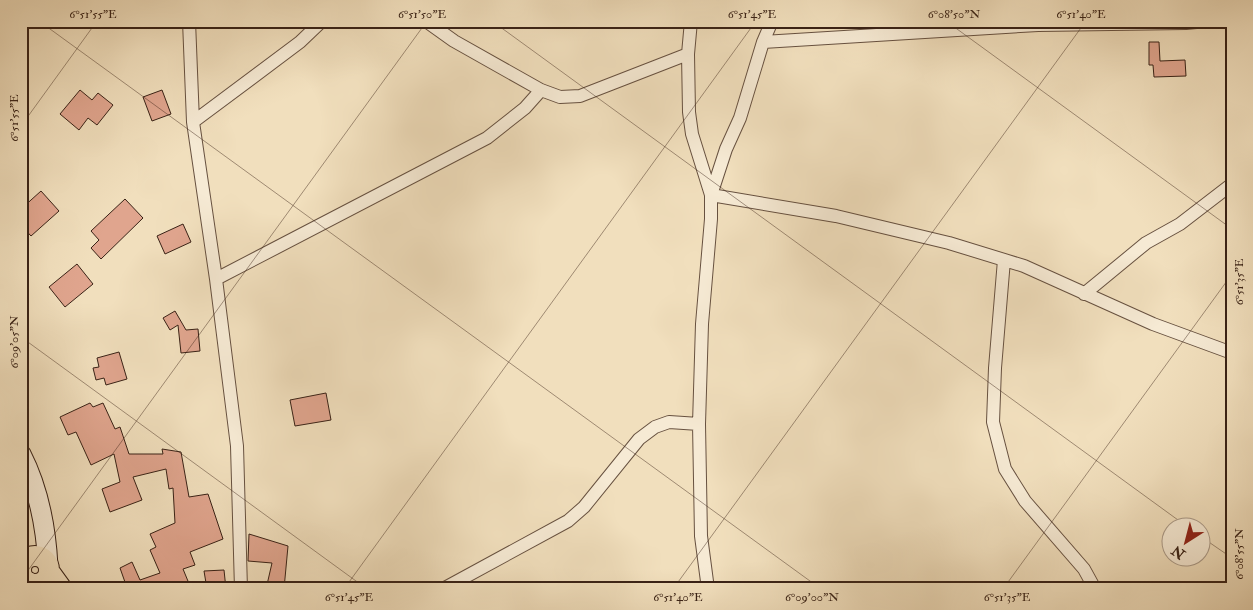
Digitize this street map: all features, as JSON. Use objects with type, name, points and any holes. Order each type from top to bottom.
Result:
[{"type":"main road","points":[[21,454],[38,495],[47,542],[32,571],[62,589]]},
{"type":"street","points":[[189,21],[193,122],[216,279],[237,446],[241,589]]},
{"type":"street","points":[[193,122],[300,42],[322,21]]},
{"type":"street","points":[[426,21],[454,41],[541,90],[560,97],[580,96],[688,54]]},
{"type":"street","points":[[690,21],[688,54],[689,112],[692,134],[712,195]]},
{"type":"street","points":[[708,589],[701,536],[699,424],[702,324],[712,195],[726,149],[740,118],[763,42],[772,21]]},
{"type":"street","points":[[763,42],[1039,23],[1186,23],[1207,21]]},
{"type":"street","points":[[216,279],[487,138],[524,108],[541,90]]},
{"type":"street","points":[[1084,294],[1146,243],[1180,224],[1232,184]]},
{"type":"street","points":[[712,195],[836,216],[950,243],[1024,266],[1153,324],[1232,352]]},
{"type":"street","points":[[1004,260],[995,368],[993,422],[1005,469],[1025,501],[1084,569],[1095,589]]},
{"type":"street","points":[[444,589],[568,521],[584,507],[639,439],[655,427],[669,422],[699,424]]},
{"type":"building","points":[[1149,42],[1159,42],[1160,61],[1185,60],[1186,76],[1154,77],[1153,65],[1149,65]]},
{"type":"building","points":[[80,90],[92,100],[98,93],[113,105],[97,125],[88,118],[79,130],[60,114]]},
{"type":"building","points":[[162,90],[171,114],[152,121],[143,97]]},
{"type":"building","points":[[41,191],[59,211],[31,236],[21,225],[21,209]]},
{"type":"building","points":[[125,199],[143,218],[101,259],[91,248],[99,240],[91,231]]},
{"type":"building","points":[[183,224],[191,242],[165,254],[157,236]]},
{"type":"building","points":[[77,264],[93,284],[65,307],[49,287]]},
{"type":"building","points":[[175,311],[186,330],[198,329],[200,351],[181,353],[178,325],[170,330],[163,318]]},
{"type":"building","points":[[119,352],[127,379],[106,385],[104,378],[96,380],[93,368],[99,367],[97,358]]},
{"type":"building","points":[[326,393],[331,420],[295,426],[290,400]]},
{"type":"building","points":[[90,403],[93,407],[103,403],[115,429],[120,427],[129,454],[163,454],[162,449],[181,452],[189,497],[208,494],[223,539],[190,552],[195,565],[183,569],[190,586],[182,589],[120,589],[120,587],[126,585],[120,568],[132,562],[140,580],[160,573],[150,550],[156,547],[150,534],[175,523],[173,488],[169,489],[166,469],[133,477],[142,500],[110,512],[102,489],[120,482],[114,454],[91,465],[76,432],[68,435],[60,417]]},
{"type":"building","points":[[249,534],[288,546],[284,589],[266,589],[272,563],[248,561]]},
{"type":"building","points":[[224,570],[226,589],[207,589],[204,571]]}]
